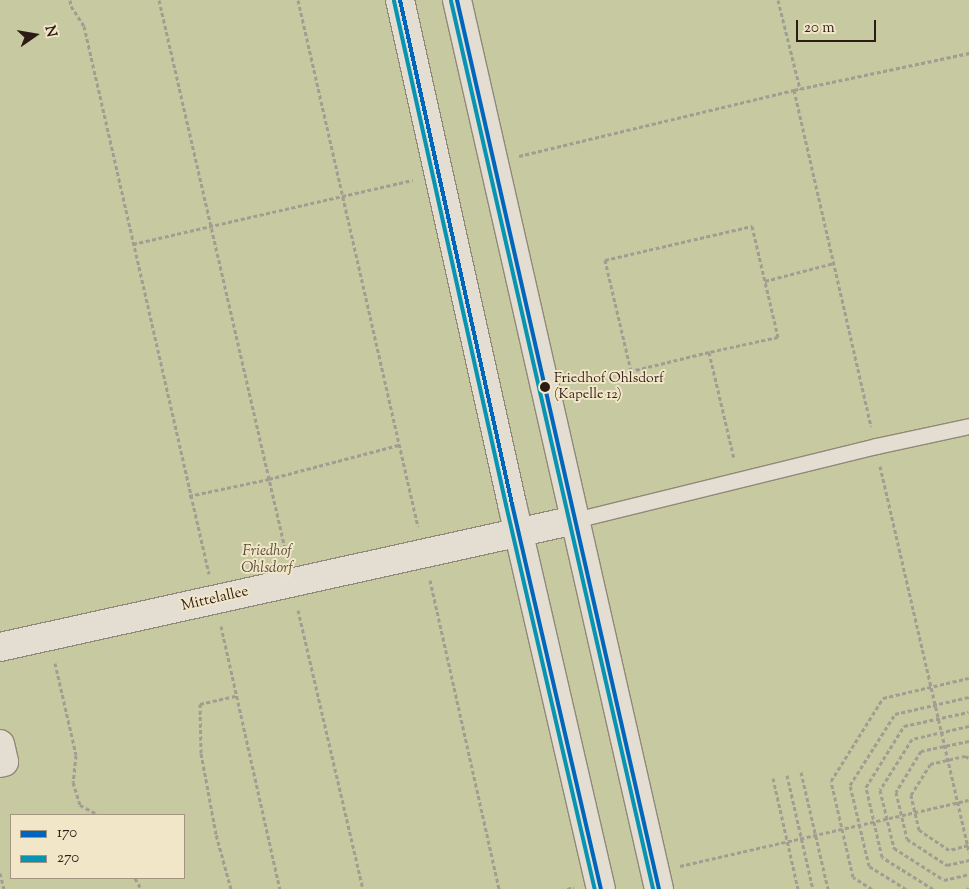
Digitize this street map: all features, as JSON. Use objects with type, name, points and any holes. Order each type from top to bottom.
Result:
[{"type":"street","points":[[400,0],[518,531],[601,889]]},
{"type":"street","points":[[457,0],[657,881]]},
{"type":"street","name":"Mittelallee","points":[[0,647],[424,551],[575,520]]},
{"type":"street","points":[[0,744],[4,762],[0,763]]},
{"type":"lane","points":[[575,520],[876,446],[969,426]]},
{"type":"path","points":[[70,0],[71,6],[84,26],[189,496],[280,889]]},
{"type":"path","points":[[159,0],[363,889]]},
{"type":"path","points":[[298,0],[424,551],[498,889]]},
{"type":"path","points":[[778,0],[800,89]]},
{"type":"path","points":[[494,162],[794,90],[969,53]]},
{"type":"path","points":[[794,90],[969,853]]},
{"type":"path","points":[[133,244],[438,174]]},
{"type":"path","points":[[752,226],[778,337],[709,352],[631,371],[605,260],[752,226]]},
{"type":"path","points":[[765,281],[834,263]]},
{"type":"path","points":[[709,352],[738,479]]},
{"type":"path","points":[[189,496],[269,479],[399,445]]},
{"type":"path","points":[[49,636],[76,755],[73,782],[80,805],[96,814]]},
{"type":"path","points":[[872,889],[853,877],[831,781],[883,698],[969,678]]},
{"type":"path","points":[[231,889],[216,834],[201,753],[200,704],[236,696]]},
{"type":"path","points":[[906,889],[869,866],[850,785],[895,714],[969,697]]},
{"type":"path","points":[[933,889],[882,857],[866,787],[904,726],[969,712]]},
{"type":"path","points":[[969,726],[912,739],[880,790],[894,848],[944,880],[969,874]]},
{"type":"path","points":[[969,741],[921,751],[896,792],[906,839],[947,865],[969,860]]},
{"type":"path","points":[[968,845],[950,850],[919,830],[911,795],[930,764],[966,756],[969,758]]},
{"type":"path","points":[[801,772],[828,889]]},
{"type":"path","points":[[787,775],[813,889]]},
{"type":"path","points":[[773,778],[798,889]]},
{"type":"path","points":[[657,881],[787,842],[969,800]]},
{"type":"path","points":[[0,874],[4,889]]},
{"type":"green space","name":"Friedhof Ohlsdorf","points":[[0,0],[969,0],[969,889],[0,889]]},
{"type":"transit line","name":"170","points":[[400,0],[512,504],[601,889]]},
{"type":"transit line","name":"170","points":[[457,0],[659,889]]},
{"type":"transit line","name":"270","points":[[394,1],[506,505],[595,889]]},
{"type":"transit line","name":"270","points":[[451,1],[653,889]]},
{"type":"place","name":"Friedhof Ohlsdorf (Kapelle 12)","points":[[545,387]]}]
